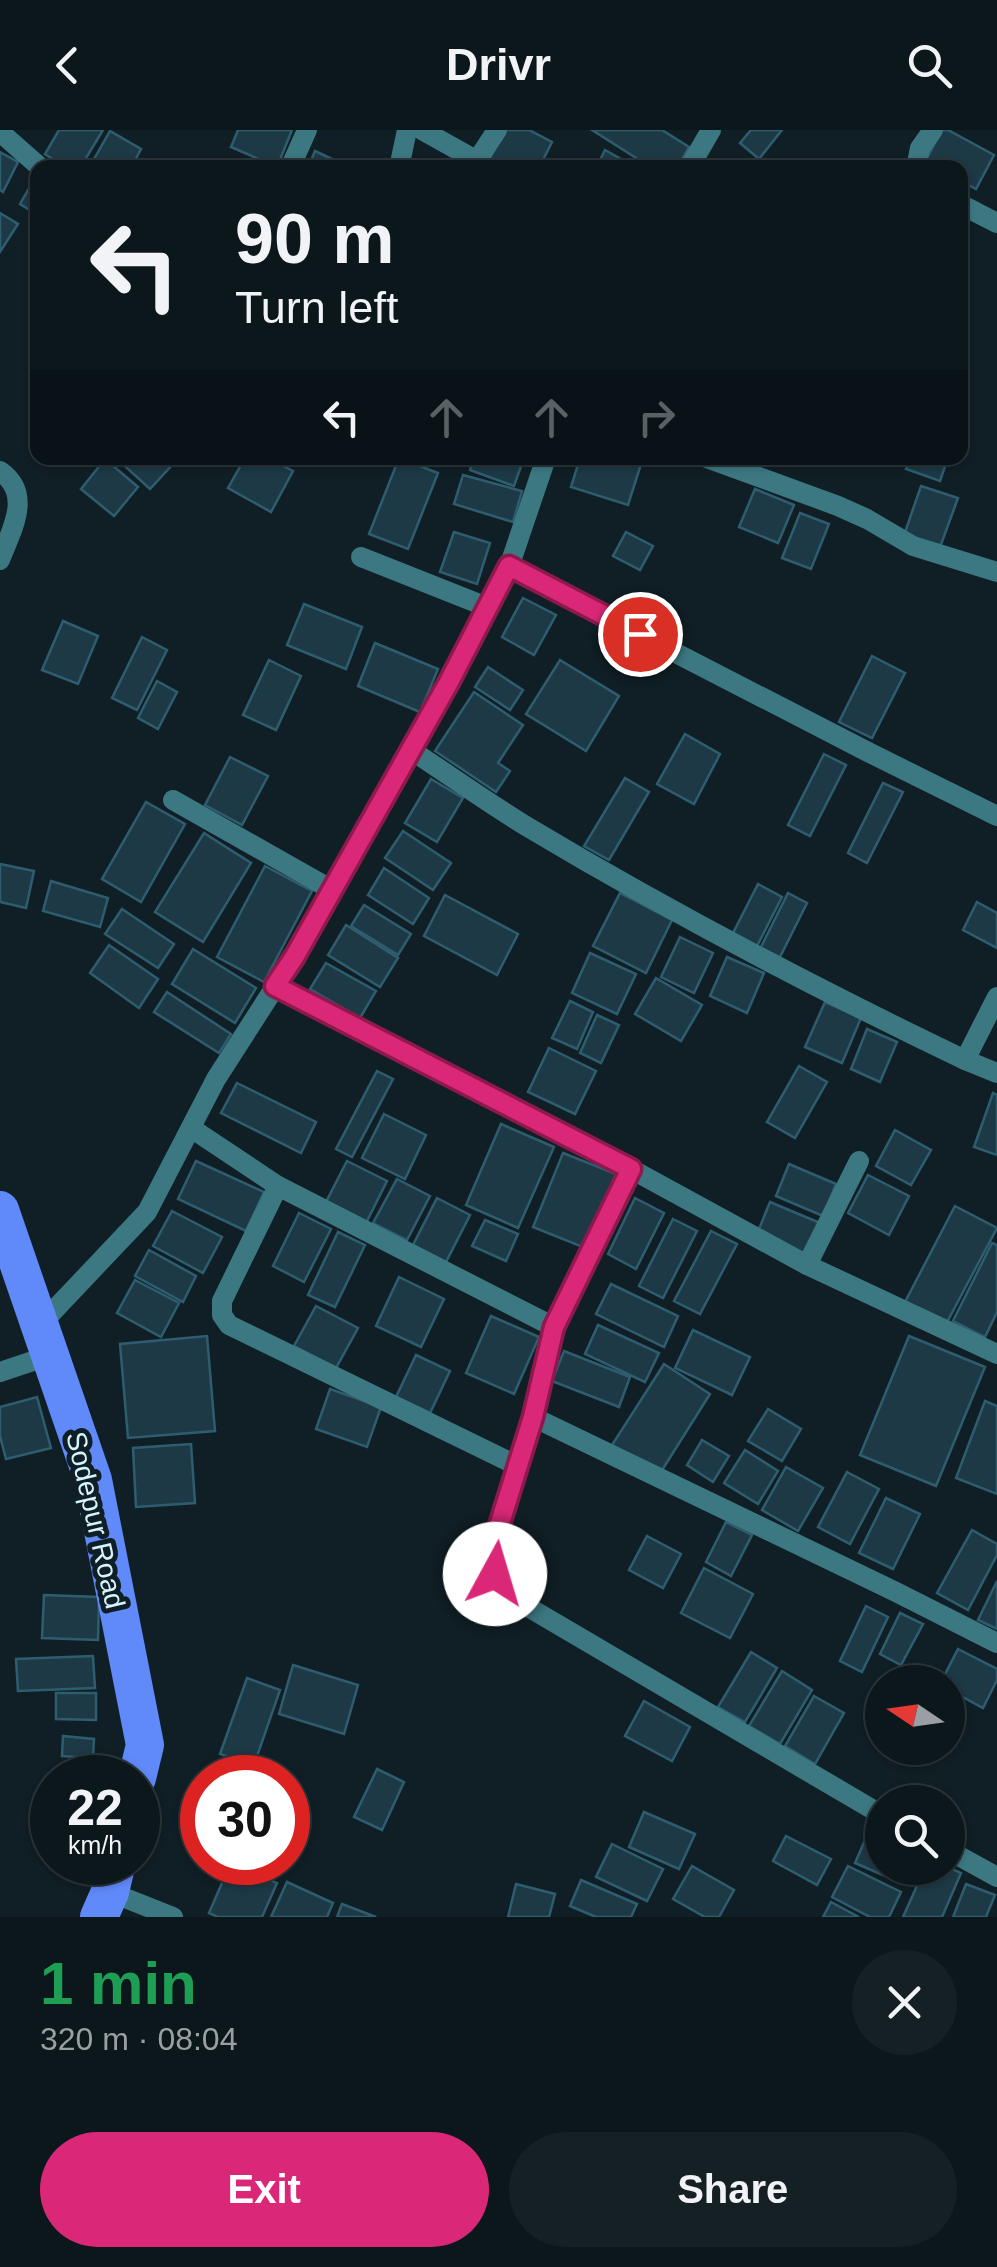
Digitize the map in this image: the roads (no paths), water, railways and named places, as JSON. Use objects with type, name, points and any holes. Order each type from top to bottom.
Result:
[{"type":"main road","name":"Sodepur Road","points":[[0,1210],[93,1480],[145,1745],[143,1755]]},
{"type":"street","points":[[293,160],[306,130]]},
{"type":"street","points":[[481,160],[483,149],[498,130]]},
{"type":"street","points":[[694,160],[711,130]]},
{"type":"street","points":[[918,160],[920,148],[934,130]]},
{"type":"street","points":[[0,132],[32,160]]},
{"type":"street","points":[[403,160],[414,134],[472,160]]},
{"type":"street","points":[[968,208],[997,223]]},
{"type":"street","points":[[0,1372],[46,1340],[147,1212],[216,1079],[332,890],[449,682],[509,566],[544,465]]},
{"type":"street","points":[[726,465],[838,506],[913,546],[997,572]]},
{"type":"street","points":[[0,470],[15,484],[18,499],[16,519],[0,560]]},
{"type":"street","points":[[361,557],[487,607]]},
{"type":"street","points":[[509,566],[997,816]]},
{"type":"street","points":[[411,750],[523,824],[680,915],[882,1020],[997,1072]]},
{"type":"street","points":[[173,800],[332,890]]},
{"type":"street","points":[[275,986],[631,1169],[807,1265],[997,1354]]},
{"type":"street","points":[[964,1060],[997,997]]},
{"type":"street","points":[[190,1128],[278,1186],[554,1327]]},
{"type":"street","points":[[807,1265],[859,1162]]},
{"type":"street","points":[[631,1169],[554,1327],[533,1417],[496,1536],[495,1574],[511,1596],[865,1805]]},
{"type":"street","points":[[278,1186],[222,1301],[222,1315],[229,1324],[518,1466]]},
{"type":"street","points":[[533,1417],[997,1643]]},
{"type":"street","points":[[965,1859],[997,1877]]},
{"type":"street","points":[[109,1891],[174,1917]]}]
